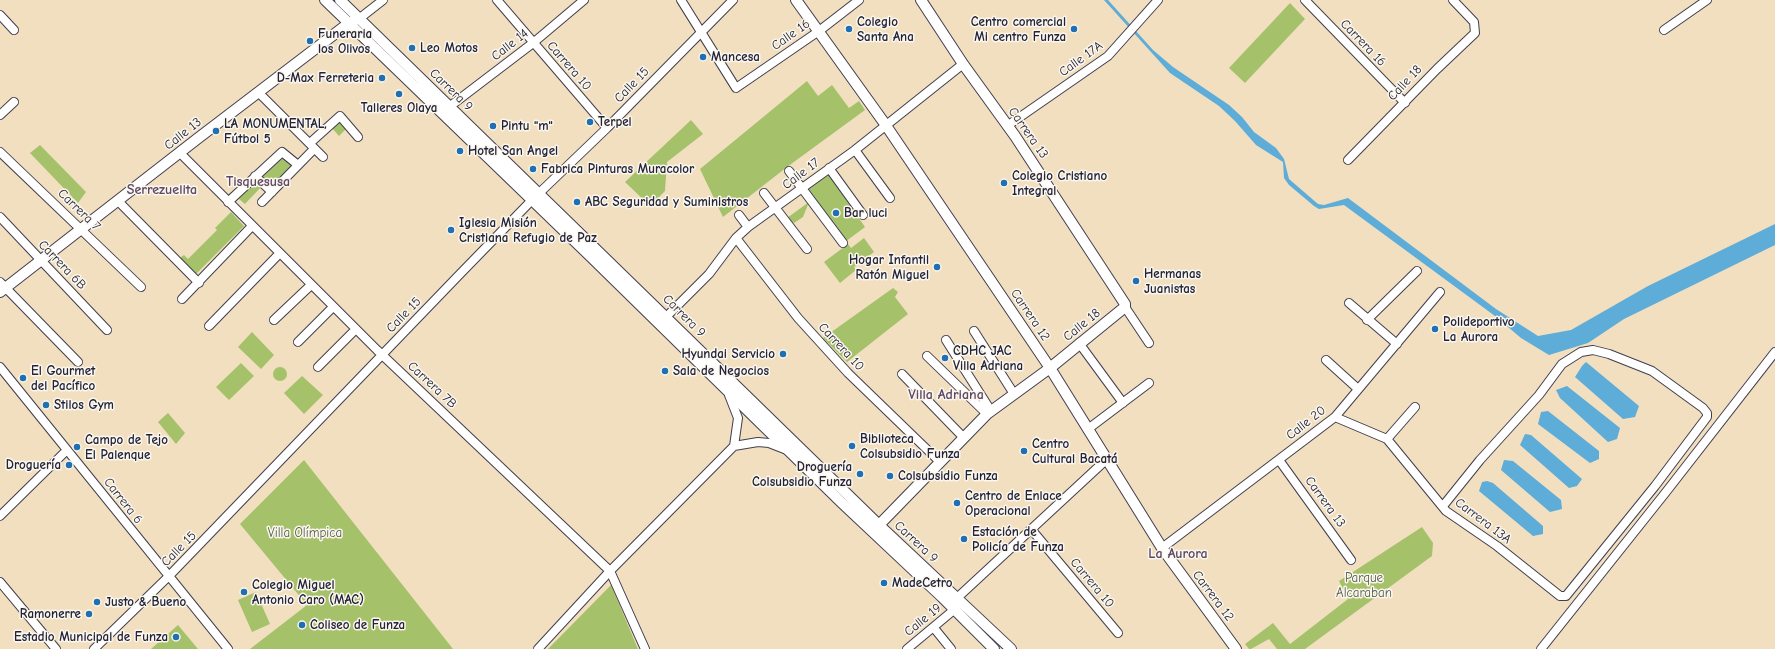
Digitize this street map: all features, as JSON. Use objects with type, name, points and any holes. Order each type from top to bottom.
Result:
[{"type":"main road","name":"Carrera 9","points":[[325,0],[728,392],[955,609],[994,649]]},
{"type":"main road","name":"Carrera 9","points":[[340,0],[879,525],[1011,649]]},
{"type":"main road","name":"Carrera 12","points":[[796,0],[885,124],[1050,368],[1162,548],[1236,649]]},
{"type":"main road","name":"Carrera 13","points":[[921,0],[1099,263],[1125,302],[1125,306]]},
{"type":"main road","name":"Calle 13","points":[[2,287],[82,229],[349,23],[360,18]]},
{"type":"main road","name":"Calle 18","points":[[879,525],[989,412],[1050,368],[1125,306]]},
{"type":"street","name":"Calle 13","points":[[360,18],[383,0]]},
{"type":"street","name":"Carrera 10","points":[[497,0],[607,128]]},
{"type":"street","name":"Calle 14","points":[[449,107],[533,43],[584,0]]},
{"type":"street","points":[[681,0],[701,31]]},
{"type":"street","name":"Calle 15","points":[[94,649],[169,576],[532,200],[540,194],[607,128],[733,0]]},
{"type":"street","name":"Calle 16","points":[[701,31],[736,88],[818,31],[859,0]]},
{"type":"street","name":"Calle 17A","points":[[1007,126],[1108,56],[1158,0]]},
{"type":"street","name":"Carrera 16","points":[[1304,0],[1405,104]]},
{"type":"street","name":"Calle 18","points":[[1348,160],[1405,104],[1437,69],[1475,33],[1474,22],[1453,0]]},
{"type":"street","points":[[1664,30],[1707,0]]},
{"type":"street","points":[[0,15],[14,30]]},
{"type":"street","name":"Calle 17","points":[[666,317],[709,274],[736,238],[748,227],[855,150],[885,124],[963,64]]},
{"type":"street","points":[[258,92],[323,157]]},
{"type":"street","points":[[0,115],[14,102]]},
{"type":"street","points":[[262,202],[298,165],[312,146],[340,116],[358,137]]},
{"type":"street","points":[[855,150],[890,198]]},
{"type":"street","name":"Carrera 7","points":[[0,152],[141,287]]},
{"type":"street","points":[[228,202],[282,152],[298,165]]},
{"type":"street","name":"Carrera 7B","points":[[180,153],[279,254],[382,355],[610,571],[645,649]]},
{"type":"street","points":[[829,168],[863,215]]},
{"type":"street","points":[[789,171],[843,243]]},
{"type":"street","points":[[255,176],[272,192]]},
{"type":"street","points":[[764,192],[807,249]]},
{"type":"street","points":[[118,201],[199,283]]},
{"type":"street","points":[[739,214],[748,227]]},
{"type":"street","name":"Carrera 6B","points":[[0,217],[107,330]]},
{"type":"street","points":[[182,299],[252,226]]},
{"type":"street","name":"Carrera 10","points":[[736,238],[798,318],[848,373],[940,462]]},
{"type":"street","points":[[209,326],[279,254]]},
{"type":"street","points":[[1367,320],[1417,271]]},
{"type":"street","points":[[274,320],[311,285]]},
{"type":"street","points":[[2,287],[78,362]]},
{"type":"street","name":"Calle 20","points":[[1162,548],[1335,417],[1440,292]]},
{"type":"street","points":[[1349,303],[1367,320],[1397,344]]},
{"type":"street","name":"Carrera 13","points":[[1125,306],[1149,343]]},
{"type":"street","points":[[298,342],[333,307]]},
{"type":"street","points":[[318,367],[356,329]]},
{"type":"street","points":[[974,331],[1014,394]]},
{"type":"street","points":[[946,340],[989,412]]},
{"type":"street","points":[[1079,343],[1123,403]]},
{"type":"street","name":"Carrera 13A","points":[[1335,417],[1387,439],[1446,511],[1497,546],[1560,596],[1566,596],[1655,486],[1707,417],[1707,412],[1652,371],[1609,354],[1593,350],[1581,352],[1562,364],[1539,395],[1480,460],[1443,506]]},
{"type":"street","points":[[1541,649],[1775,352]]},
{"type":"street","points":[[927,356],[989,412]]},
{"type":"street","points":[[1326,360],[1358,389]]},
{"type":"street","name":"Carrera 6","points":[[0,367],[228,649]]},
{"type":"street","points":[[902,374],[964,438]]},
{"type":"street","points":[[1088,429],[1149,383]]},
{"type":"street","points":[[728,392],[738,418],[734,446]]},
{"type":"street","points":[[1387,439],[1415,407]]},
{"type":"street","points":[[538,649],[610,571],[734,446],[758,442],[769,443],[788,450]]},
{"type":"street","points":[[0,516],[67,450]]},
{"type":"street","name":"Calle 19","points":[[907,649],[955,609],[957,598],[1107,459]]},
{"type":"street","name":"Carrera 13","points":[[1279,460],[1351,560]]},
{"type":"street","name":"Carrera 10","points":[[1032,529],[1118,633]]},
{"type":"street","points":[[0,582],[56,649]]},
{"type":"street","points":[[934,628],[951,649]]},
{"type":"green space","points":[[1290,3],[1305,19],[1245,83],[1229,68]]},
{"type":"green space","points":[[807,81],[818,96],[832,85],[849,108],[859,101],[865,110],[787,167],[723,217],[700,169]]},
{"type":"green space","points":[[339,119],[347,128],[339,136],[331,127]]},
{"type":"green space","points":[[691,120],[703,134],[667,162],[665,191],[650,206],[625,182]]},
{"type":"green space","points":[[40,145],[86,192],[78,203],[30,153]]},
{"type":"green space","points":[[281,153],[294,166],[271,189],[259,176]]},
{"type":"green space","points":[[828,174],[865,227],[845,242],[808,189]]},
{"type":"green space","points":[[252,175],[262,186],[245,204],[239,199],[232,205],[225,197]]},
{"type":"green space","points":[[809,202],[803,217],[794,223],[787,218]]},
{"type":"green space","points":[[231,212],[244,226],[196,274],[180,258],[184,255],[188,259],[217,230],[215,228]]},
{"type":"green space","points":[[864,238],[874,252],[854,267],[856,270],[840,283],[824,262],[848,244],[851,248]]},
{"type":"green space","points":[[893,288],[898,292],[895,297],[908,314],[847,362],[823,338]]},
{"type":"green space","points":[[252,332],[274,355],[261,369],[238,347]]},
{"type":"green space","points":[[241,363],[254,376],[229,400],[216,387]]},
{"type":"green space","points":[[280,367],[285,369],[287,374],[285,379],[280,381],[275,379],[273,374],[275,369]]},
{"type":"green space","points":[[302,376],[323,395],[304,414],[284,393]]},
{"type":"green space","points":[[168,413],[185,433],[176,444],[158,422]]},
{"type":"green space","name":"Villa Olímpica","points":[[304,460],[453,649],[250,649],[307,605],[240,524]]},
{"type":"green space","name":"Parque Alcaraban","points":[[1422,527],[1433,543],[1432,556],[1305,649],[1277,649],[1269,639],[1251,649],[1249,649],[1245,644],[1273,623],[1290,644],[1348,599],[1339,581]]},
{"type":"green space","points":[[611,585],[638,649],[548,649]]},
{"type":"green space","points":[[256,592],[270,624],[252,632],[238,600]]},
{"type":"green space","name":"Estadio Municipal de Funza","points":[[178,625],[198,649],[151,649]]},
{"type":"water","points":[[1104,0],[1108,0],[1153,50],[1173,67],[1229,105],[1242,117],[1254,132],[1276,148],[1284,159],[1289,179],[1318,204],[1324,205],[1348,198],[1496,309],[1538,336],[1571,330],[1648,286],[1775,224],[1775,245],[1624,319],[1588,343],[1549,355],[1521,338],[1495,316],[1344,205],[1319,209],[1314,206],[1289,185],[1284,178],[1283,162],[1256,145],[1235,121],[1219,106],[1170,73]]},
{"type":"water","points":[[1586,362],[1639,406],[1635,417],[1623,419],[1575,377]]},
{"type":"water","points":[[1567,386],[1620,428],[1617,439],[1608,442],[1560,398],[1556,390]]},
{"type":"water","points":[[1548,411],[1599,451],[1599,459],[1590,463],[1538,424],[1541,412]]},
{"type":"water","points":[[1525,434],[1531,435],[1582,479],[1577,486],[1569,488],[1520,445]]},
{"type":"water","points":[[1504,460],[1513,461],[1561,500],[1562,509],[1550,512],[1501,470]]},
{"type":"water","points":[[1487,481],[1493,483],[1543,526],[1543,534],[1533,536],[1479,491],[1482,482]]},
{"type":"place","name":"Colegio Santa Ana","points":[[849,29]]},
{"type":"place","name":"Centro comercial Mi centro Funza","points":[[1074,29]]},
{"type":"place","name":"Funeraria los Olivos","points":[[310,41]]},
{"type":"place","name":"Leo Motos","points":[[412,48]]},
{"type":"place","name":"Mancesa","points":[[703,57]]},
{"type":"place","name":"D-Max Ferreteria","points":[[382,78]]},
{"type":"place","name":"Talleres Olaya","points":[[399,94]]},
{"type":"place","name":"Terpel","points":[[590,122]]},
{"type":"place","name":"Pintu \"m\"","points":[[493,126]]},
{"type":"place","name":"LA MONUMENTAL, Fútbol 5","points":[[216,131]]},
{"type":"place","name":"Hotel San Angel","points":[[460,151]]},
{"type":"place","name":"Fabrica Pinturas Muracolor","points":[[533,169]]},
{"type":"place","name":"Colegio Cristiano Integral","points":[[1004,183]]},
{"type":"place","name":"ABC Seguridad y Suministros","points":[[577,202]]},
{"type":"place","name":"Bar luci","points":[[836,213]]},
{"type":"place","name":"Iglesia Misión Cristiana Refugio de Paz","points":[[451,230]]},
{"type":"place","name":"Hogar Infantil Ratón Miguel","points":[[937,267]]},
{"type":"place","name":"Hermanas Juanistas","points":[[1136,281]]},
{"type":"place","name":"Polideportivo La Aurora","points":[[1435,329]]},
{"type":"place","name":"Hyundai Servicio","points":[[783,354]]},
{"type":"place","name":"CDHC JAC Villa Adriana","points":[[945,358]]},
{"type":"place","name":"Sala de Negocios","points":[[665,371]]},
{"type":"place","name":"El Gourmet del Pacífico","points":[[23,378]]},
{"type":"place","name":"Stilos Gym","points":[[46,405]]},
{"type":"place","name":"Biblioteca Colsubsidio Funza","points":[[852,446]]},
{"type":"place","name":"Campo de Tejo El Palenque","points":[[77,447]]},
{"type":"place","name":"Centro Cultural Bacatá","points":[[1024,451]]},
{"type":"place","name":"Droguería","points":[[69,465]]},
{"type":"place","name":"Droguería Colsubsidio Funza","points":[[860,474]]},
{"type":"place","name":"Colsubsidio Funza","points":[[890,476]]},
{"type":"place","name":"Centro de Enlace Operacional","points":[[957,503]]},
{"type":"place","name":"Estación de Policía de Funza","points":[[964,539]]},
{"type":"place","name":"MadeCetro","points":[[884,583]]},
{"type":"place","name":"Colegio Miguel Antonio Caro (MAC)","points":[[244,592]]},
{"type":"place","name":"Justo & Bueno","points":[[97,602]]},
{"type":"place","name":"Ramonerre","points":[[89,614]]},
{"type":"place","name":"Coliseo de Funza","points":[[302,625]]},
{"type":"place","name":"Estadio Municipal de Funza","points":[[176,637]]},
{"type":"district","name":"Tisquesusa","points":[[258,182]]},
{"type":"district","name":"Serrezuelita","points":[[162,190]]},
{"type":"district","name":"Villa Adriana","points":[[946,395]]},
{"type":"district","name":"La Aurora","points":[[1178,554]]}]
